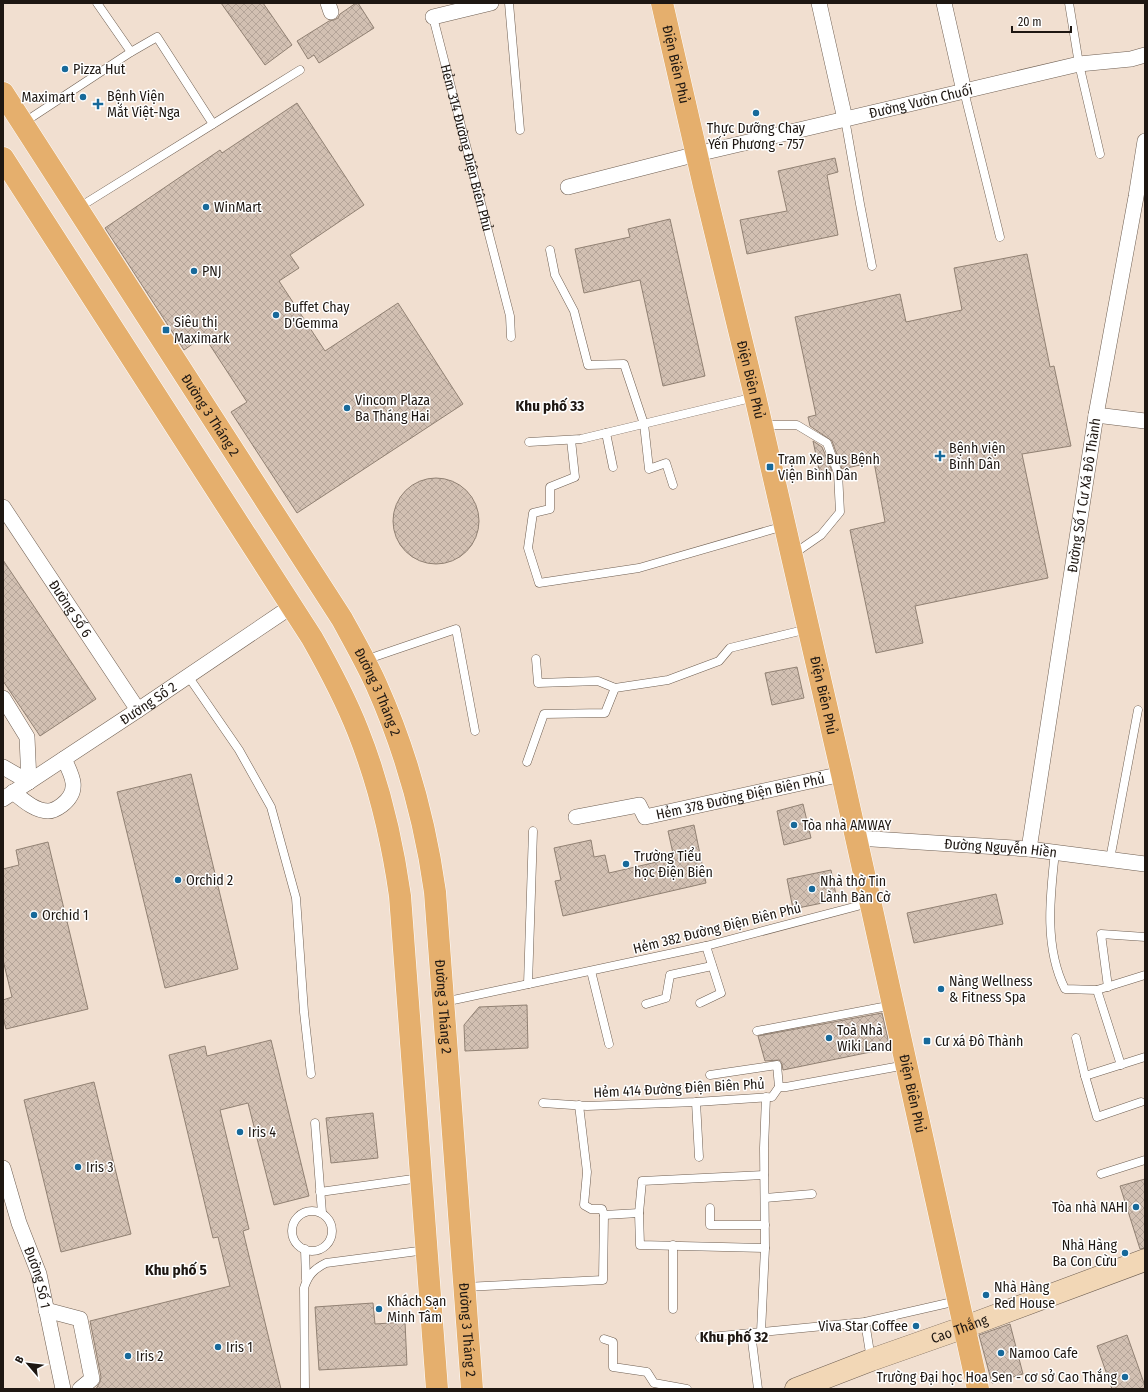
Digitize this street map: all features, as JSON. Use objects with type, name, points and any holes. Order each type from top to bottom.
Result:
[{"type":"main road","name":"Điện Biên Phủ","points":[[662,3],[762,425],[857,838],[978,1389]]},
{"type":"main road","name":"Đường 3 Tháng 2","points":[[3,93],[342,619],[365,660],[403,751],[423,821],[435,892],[472,1389]]},
{"type":"main road","points":[[3,158],[312,638],[329,668],[350,711],[370,763],[389,829],[400,896],[437,1389]]},
{"type":"main road","name":"Cao Thắng","points":[[796,1389],[1145,1260]]},
{"type":"street","name":"Hẻm 314 Đường Điện Biên Phủ","points":[[433,17],[491,3]]},
{"type":"street","points":[[819,3],[845,119]]},
{"type":"street","points":[[944,3],[964,91]]},
{"type":"street","name":"Đường Vườn Chuối","points":[[568,188],[697,154],[1079,64],[1145,55]]},
{"type":"street","name":"Ðường Số 1 Cư Xá Đô Thành","points":[[1029,850],[1096,415],[1141,198],[1145,141]]},
{"type":"street","points":[[1096,415],[1145,421]]},
{"type":"street","name":"Đường Số 6","points":[[3,507],[138,710]]},
{"type":"street","name":"Đường Số 2","points":[[8,795],[138,710],[292,606]]},
{"type":"street","points":[[3,698],[27,737],[29,782]]},
{"type":"street","points":[[8,795],[48,812],[58,808],[69,800],[74,790],[72,778],[64,759]]},
{"type":"street","points":[[3,767],[29,782]]},
{"type":"street","name":"Hẻm 378 Đường Điện Biên Phủ","points":[[576,817],[638,805],[645,818],[842,774]]},
{"type":"street","name":"Đường Nguyễn Hiền","points":[[857,838],[1054,852],[1145,864]]},
{"type":"street","name":"Đường Số 1","points":[[3,1168],[18,1223],[39,1274],[63,1389]]},
{"type":"street","points":[[46,1310],[80,1319],[92,1379],[80,1389]]},
{"type":"lane","points":[[97,3],[131,52]]},
{"type":"lane","points":[[509,3],[520,130]]},
{"type":"lane","points":[[1069,3],[1079,64],[1100,154]]},
{"type":"lane","name":"Hẻm 314 Đường Điện Biên Phủ","points":[[433,17],[510,316],[510,337]]},
{"type":"lane","points":[[22,123],[131,52],[157,38],[213,124]]},
{"type":"lane","points":[[78,209],[300,70]]},
{"type":"lane","points":[[964,91],[1000,237]]},
{"type":"lane","points":[[845,119],[872,266]]},
{"type":"lane","points":[[550,250],[555,276],[574,311],[588,365],[624,364],[644,424],[650,469],[666,463],[673,484]]},
{"type":"lane","points":[[529,442],[581,439],[755,396]]},
{"type":"lane","points":[[762,425],[797,425],[827,443],[838,473],[840,512],[821,535],[792,555]]},
{"type":"lane","points":[[606,433],[613,467]]},
{"type":"lane","points":[[571,440],[575,477],[550,487],[550,509],[533,513],[528,548],[539,583],[639,568],[785,525]]},
{"type":"lane","points":[[536,659],[538,683],[598,681],[615,688],[668,680],[719,661],[730,648],[809,629]]},
{"type":"lane","points":[[365,660],[456,630],[475,731]]},
{"type":"lane","points":[[188,676],[239,750],[271,807],[296,898],[304,1012],[311,1074]]},
{"type":"lane","points":[[527,762],[544,714],[605,713],[615,688]]},
{"type":"lane","points":[[1110,859],[1138,710]]},
{"type":"lane","points":[[528,984],[533,830]]},
{"type":"lane","points":[[1054,852],[1050,918],[1052,943],[1059,978],[1065,989],[1097,990],[1145,974]]},
{"type":"lane","name":"Hẻm 382 Đường Điện Biên Phủ","points":[[443,1002],[706,946],[871,902]]},
{"type":"lane","points":[[1108,987],[1102,934],[1145,937]]},
{"type":"lane","points":[[700,1003],[721,993],[706,946]]},
{"type":"lane","points":[[646,1004],[666,998],[670,975],[712,966]]},
{"type":"lane","points":[[591,971],[609,1044]]},
{"type":"lane","points":[[1097,990],[1121,1065]]},
{"type":"lane","points":[[757,1031],[894,1005]]},
{"type":"lane","points":[[1076,1038],[1084,1076],[1097,1117],[1141,1102]]},
{"type":"lane","points":[[1084,1076],[1145,1057]]},
{"type":"lane","points":[[710,1075],[777,1065],[779,1087]]},
{"type":"lane","name":"Hẻm 414 Đường Điện Biên Phủ","points":[[543,1102],[579,1105],[696,1102],[772,1097],[779,1087],[907,1065]]},
{"type":"lane","points":[[761,1332],[765,1248],[764,1148],[766,1097]]},
{"type":"lane","points":[[696,1102],[699,1157]]},
{"type":"lane","points":[[464,1287],[604,1280],[604,1215],[602,1209],[591,1209],[584,1205],[587,1172],[579,1105]]},
{"type":"lane","points":[[315,1123],[322,1213]]},
{"type":"lane","points":[[1102,1174],[1145,1160]]},
{"type":"lane","points":[[764,1175],[642,1181],[639,1213],[640,1245],[765,1248]]},
{"type":"lane","points":[[320,1192],[421,1178]]},
{"type":"lane","points":[[765,1198],[812,1194]]},
{"type":"lane","points":[[710,1208],[710,1225],[765,1225]]},
{"type":"lane","points":[[314,1211],[322,1213],[330,1221],[332,1228],[330,1241],[320,1249],[314,1251],[305,1249],[294,1239],[292,1232],[293,1226],[300,1215],[314,1211]]},
{"type":"lane","points":[[604,1215],[639,1213]]},
{"type":"lane","points":[[673,1246],[673,1309]]},
{"type":"lane","points":[[305,1249],[305,1389]]},
{"type":"lane","points":[[306,1280],[312,1272],[326,1263],[426,1250]]},
{"type":"lane","points":[[700,1338],[865,1322],[958,1301]]},
{"type":"lane","points":[[865,1322],[871,1360]]},
{"type":"lane","points":[[751,1333],[758,1389]]},
{"type":"lane","points":[[604,1339],[613,1342],[613,1367],[647,1372],[654,1383],[686,1389]]},
{"type":"building","points":[[221,3],[263,3],[292,45],[265,65]]},
{"type":"building","points":[[358,3],[374,28],[319,63],[314,55],[308,59],[297,41],[329,21],[338,18],[340,14]]},
{"type":"building","points":[[297,103],[364,205],[290,255],[299,268],[279,281],[325,351],[398,303],[463,404],[297,513],[231,412],[247,402],[204,336],[184,350],[105,228],[220,150],[222,153]]},
{"type":"building","points":[[835,158],[838,172],[827,175],[838,235],[747,254],[740,220],[787,211],[778,171]]},
{"type":"building","points":[[670,219],[705,376],[663,386],[640,280],[584,293],[575,249],[630,237],[628,229]]},
{"type":"building","name":"Bệnh viện Bình Dân","points":[[1027,254],[1050,367],[1054,366],[1071,446],[1022,454],[1048,578],[915,606],[923,643],[876,653],[850,530],[885,522],[874,462],[842,469],[832,441],[810,426],[808,417],[816,415],[795,317],[900,294],[906,322],[962,310],[954,268]]},
{"type":"building","points":[[813,441],[822,447],[832,471],[820,474]]},
{"type":"building","points":[[436,478],[452,481],[460,485],[472,497],[476,505],[479,521],[476,537],[472,545],[460,557],[452,561],[436,564],[420,561],[412,557],[400,545],[396,537],[393,521],[396,505],[400,497],[412,485],[420,481]]},
{"type":"building","points":[[3,560],[96,699],[40,736],[3,681]]},
{"type":"building","points":[[797,667],[804,698],[772,705],[765,673]]},
{"type":"building","name":"Orchid 2","points":[[191,774],[238,969],[165,988],[117,792]]},
{"type":"building","name":"Tòa nhà AMWAY","points":[[803,804],[811,838],[784,845],[777,811]]},
{"type":"building","name":"Trường Tiểu học Điện Biên","points":[[694,825],[706,883],[563,916],[555,881],[561,880],[554,848],[591,840],[594,857],[605,855],[609,873],[674,858],[668,831]]},
{"type":"building","name":"Orchid 1","points":[[48,842],[88,1009],[6,1029],[3,1017],[3,1000],[12,997],[3,960],[3,869],[19,865],[16,850]]},
{"type":"building","name":"Nhà thờ Tin Lành Bàn Cờ","points":[[831,870],[837,900],[793,909],[787,879]]},
{"type":"building","points":[[996,894],[1003,924],[914,943],[907,913]]},
{"type":"building","points":[[527,1005],[528,1048],[465,1051],[464,1025],[479,1007]]},
{"type":"building","name":"Toà Nhà Wiki Land","points":[[882,1013],[890,1048],[783,1070],[782,1064],[779,1060],[765,1061],[758,1036]]},
{"type":"building","points":[[271,1040],[309,1196],[274,1205],[248,1103],[220,1110],[249,1229],[243,1231],[281,1389],[96,1389],[101,1377],[90,1321],[230,1286],[218,1237],[213,1238],[169,1055],[205,1046],[207,1056]]},
{"type":"building","name":"Iris 3","points":[[94,1082],[131,1234],[61,1252],[24,1100]]},
{"type":"building","points":[[373,1113],[378,1158],[331,1163],[326,1118]]},
{"type":"building","name":"Tòa nhà NAHI","points":[[1145,1179],[1145,1248],[1140,1249],[1120,1186]]},
{"type":"building","points":[[373,1303],[375,1324],[405,1322],[407,1365],[319,1370],[315,1307]]},
{"type":"building","name":"Namoo Cafe","points":[[1010,1324],[1023,1374],[992,1383],[979,1335]]},
{"type":"building","points":[[1127,1335],[1145,1389],[1112,1389],[1097,1346]]},
{"type":"place","name":"Pizza Hut","points":[[65,69]]},
{"type":"place","name":"Maximart","points":[[83,97]]},
{"type":"place","name":"Bệnh Viện Mắt Việt-Nga","points":[[98,104]]},
{"type":"place","name":"Thực Dưỡng Chay Yến Phương - 757","points":[[756,113]]},
{"type":"place","name":"WinMart","points":[[206,207]]},
{"type":"place","name":"PNJ","points":[[194,271]]},
{"type":"place","name":"Buffet Chay D'Gemma","points":[[276,315]]},
{"type":"place","name":"Siêu thị Maximark","points":[[166,330]]},
{"type":"place","name":"Vincom Plaza Ba Tháng Hai","points":[[347,408]]},
{"type":"place","name":"Bệnh viện Bình Dân","points":[[940,456]]},
{"type":"place","name":"Trạm Xe Bus Bệnh Viện Bình Dân","points":[[770,467]]},
{"type":"place","name":"Tòa nhà AMWAY","points":[[794,825]]},
{"type":"place","name":"Trường Tiểu học Điện Biên","points":[[626,864]]},
{"type":"place","name":"Orchid 2","points":[[178,880]]},
{"type":"place","name":"Nhà thờ Tin Lành Bàn Cờ","points":[[812,889]]},
{"type":"place","name":"Orchid 1","points":[[34,915]]},
{"type":"place","name":"Nàng Wellness & Fitness Spa","points":[[941,989]]},
{"type":"place","name":"Toà Nhà Wiki Land","points":[[829,1038]]},
{"type":"place","name":"Cư xá Đô Thành","points":[[927,1041]]},
{"type":"place","name":"Iris 4","points":[[240,1132]]},
{"type":"place","name":"Iris 3","points":[[78,1167]]},
{"type":"place","name":"Tòa nhà NAHI","points":[[1136,1207]]},
{"type":"place","name":"Nhà Hàng Ba Con Cừu","points":[[1125,1253]]},
{"type":"place","name":"Nhà Hàng Red House","points":[[986,1295]]},
{"type":"place","name":"Khách Sạn Minh Tâm","points":[[379,1309]]},
{"type":"place","name":"Viva Star Coffee","points":[[916,1326]]},
{"type":"place","name":"Iris 1","points":[[218,1347]]},
{"type":"place","name":"Namoo Cafe","points":[[1001,1353]]},
{"type":"place","name":"Iris 2","points":[[128,1356]]},
{"type":"place","name":"Trường Đại học Hoa Sen - cơ sở Cao Thắng","points":[[1125,1377]]},
{"type":"district","name":"Khu phố 33","points":[[550,406]]},
{"type":"district","name":"Khu phố 5","points":[[176,1270]]},
{"type":"district","name":"Khu phố 32","points":[[734,1337]]}]
